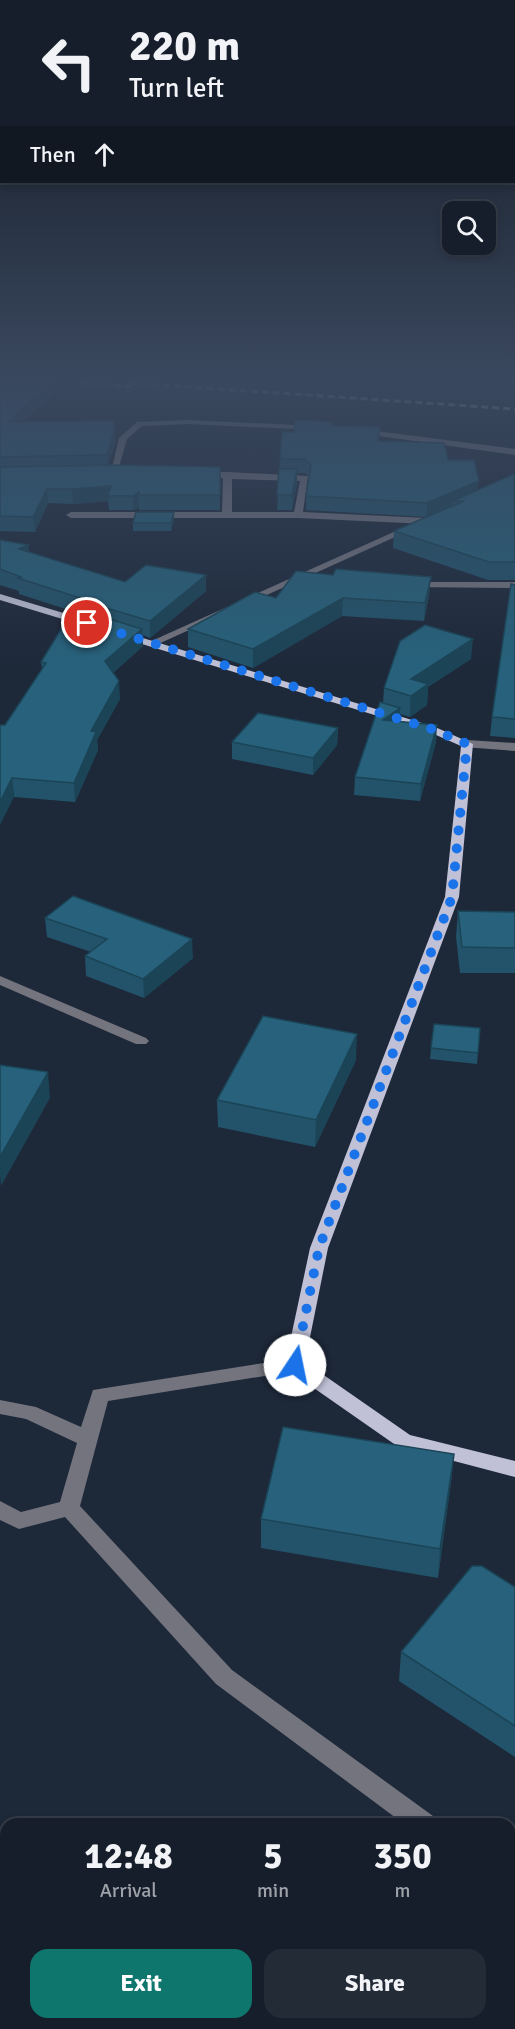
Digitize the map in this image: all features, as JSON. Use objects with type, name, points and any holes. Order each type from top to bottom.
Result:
[{"type":"main road","points":[[0,597],[432,729],[467,744],[452,897],[319,1248],[295,1365],[404,1440],[515,1469]]},
{"type":"street","points":[[227,515],[228,478]]},
{"type":"street","points":[[293,478],[305,478],[298,515]]},
{"type":"street","points":[[71,515],[298,515],[427,521]]},
{"type":"street","points":[[152,643],[438,516]]},
{"type":"street","points":[[298,578],[320,579]]},
{"type":"street","points":[[398,584],[515,585]]},
{"type":"street","points":[[467,744],[515,747]]},
{"type":"street","points":[[1,981],[141,1041]]},
{"type":"street","points":[[69,1508],[100,1395],[295,1365]]},
{"type":"street","points":[[0,1407],[29,1412],[88,1439]]},
{"type":"street","points":[[0,1509],[19,1521],[69,1508]]},
{"type":"street","points":[[69,1508],[224,1677],[416,1818]]},
{"type":"building","points":[[0,478],[220,478],[220,495],[138,495],[139,492],[133,496],[108,496],[111,486],[47,489],[33,517],[0,516]]},
{"type":"building","points":[[278,478],[295,478],[292,495],[277,495]]},
{"type":"building","points":[[309,478],[478,478],[479,481],[427,503],[306,496]]},
{"type":"building","points":[[506,478],[514,478],[515,562],[489,562],[394,531],[464,501],[453,501]]},
{"type":"building","points":[[136,512],[174,512],[171,523],[133,523]]},
{"type":"building","points":[[0,540],[28,545],[19,549],[125,582],[146,565],[206,575],[150,621],[79,600],[80,598],[18,578],[21,577],[0,569]]},
{"type":"building","points":[[336,569],[431,577],[425,603],[343,598],[253,649],[188,629],[255,592],[276,598],[296,571],[333,575]]},
{"type":"building","points":[[511,584],[515,585],[515,719],[492,717]]},
{"type":"building","points":[[74,608],[142,629],[105,661],[119,681],[91,731],[96,732],[74,783],[12,778],[0,802],[0,725],[5,725],[46,663],[41,662]]},
{"type":"building","points":[[425,625],[473,639],[411,679],[428,684],[411,696],[384,688],[400,641]]},
{"type":"building","points":[[380,702],[400,708],[383,720],[437,725],[421,784],[355,777]]},
{"type":"building","points":[[258,713],[338,728],[313,758],[232,742]]},
{"type":"building","points":[[73,896],[192,939],[143,979],[85,956],[107,939],[45,918]]},
{"type":"building","points":[[458,911],[515,912],[515,948],[462,947]]},
{"type":"building","points":[[263,1016],[357,1034],[316,1120],[217,1100]]},
{"type":"building","points":[[434,1024],[480,1028],[478,1053],[431,1048]]},
{"type":"building","points":[[0,1065],[48,1072],[0,1157]]},
{"type":"building","points":[[283,1427],[454,1454],[440,1549],[261,1519]]},
{"type":"building","points":[[472,1566],[482,1566],[515,1587],[515,1726],[401,1652]]},
{"type":"route","points":[[87,623],[432,729],[467,744],[452,897],[319,1248],[295,1365]]}]
